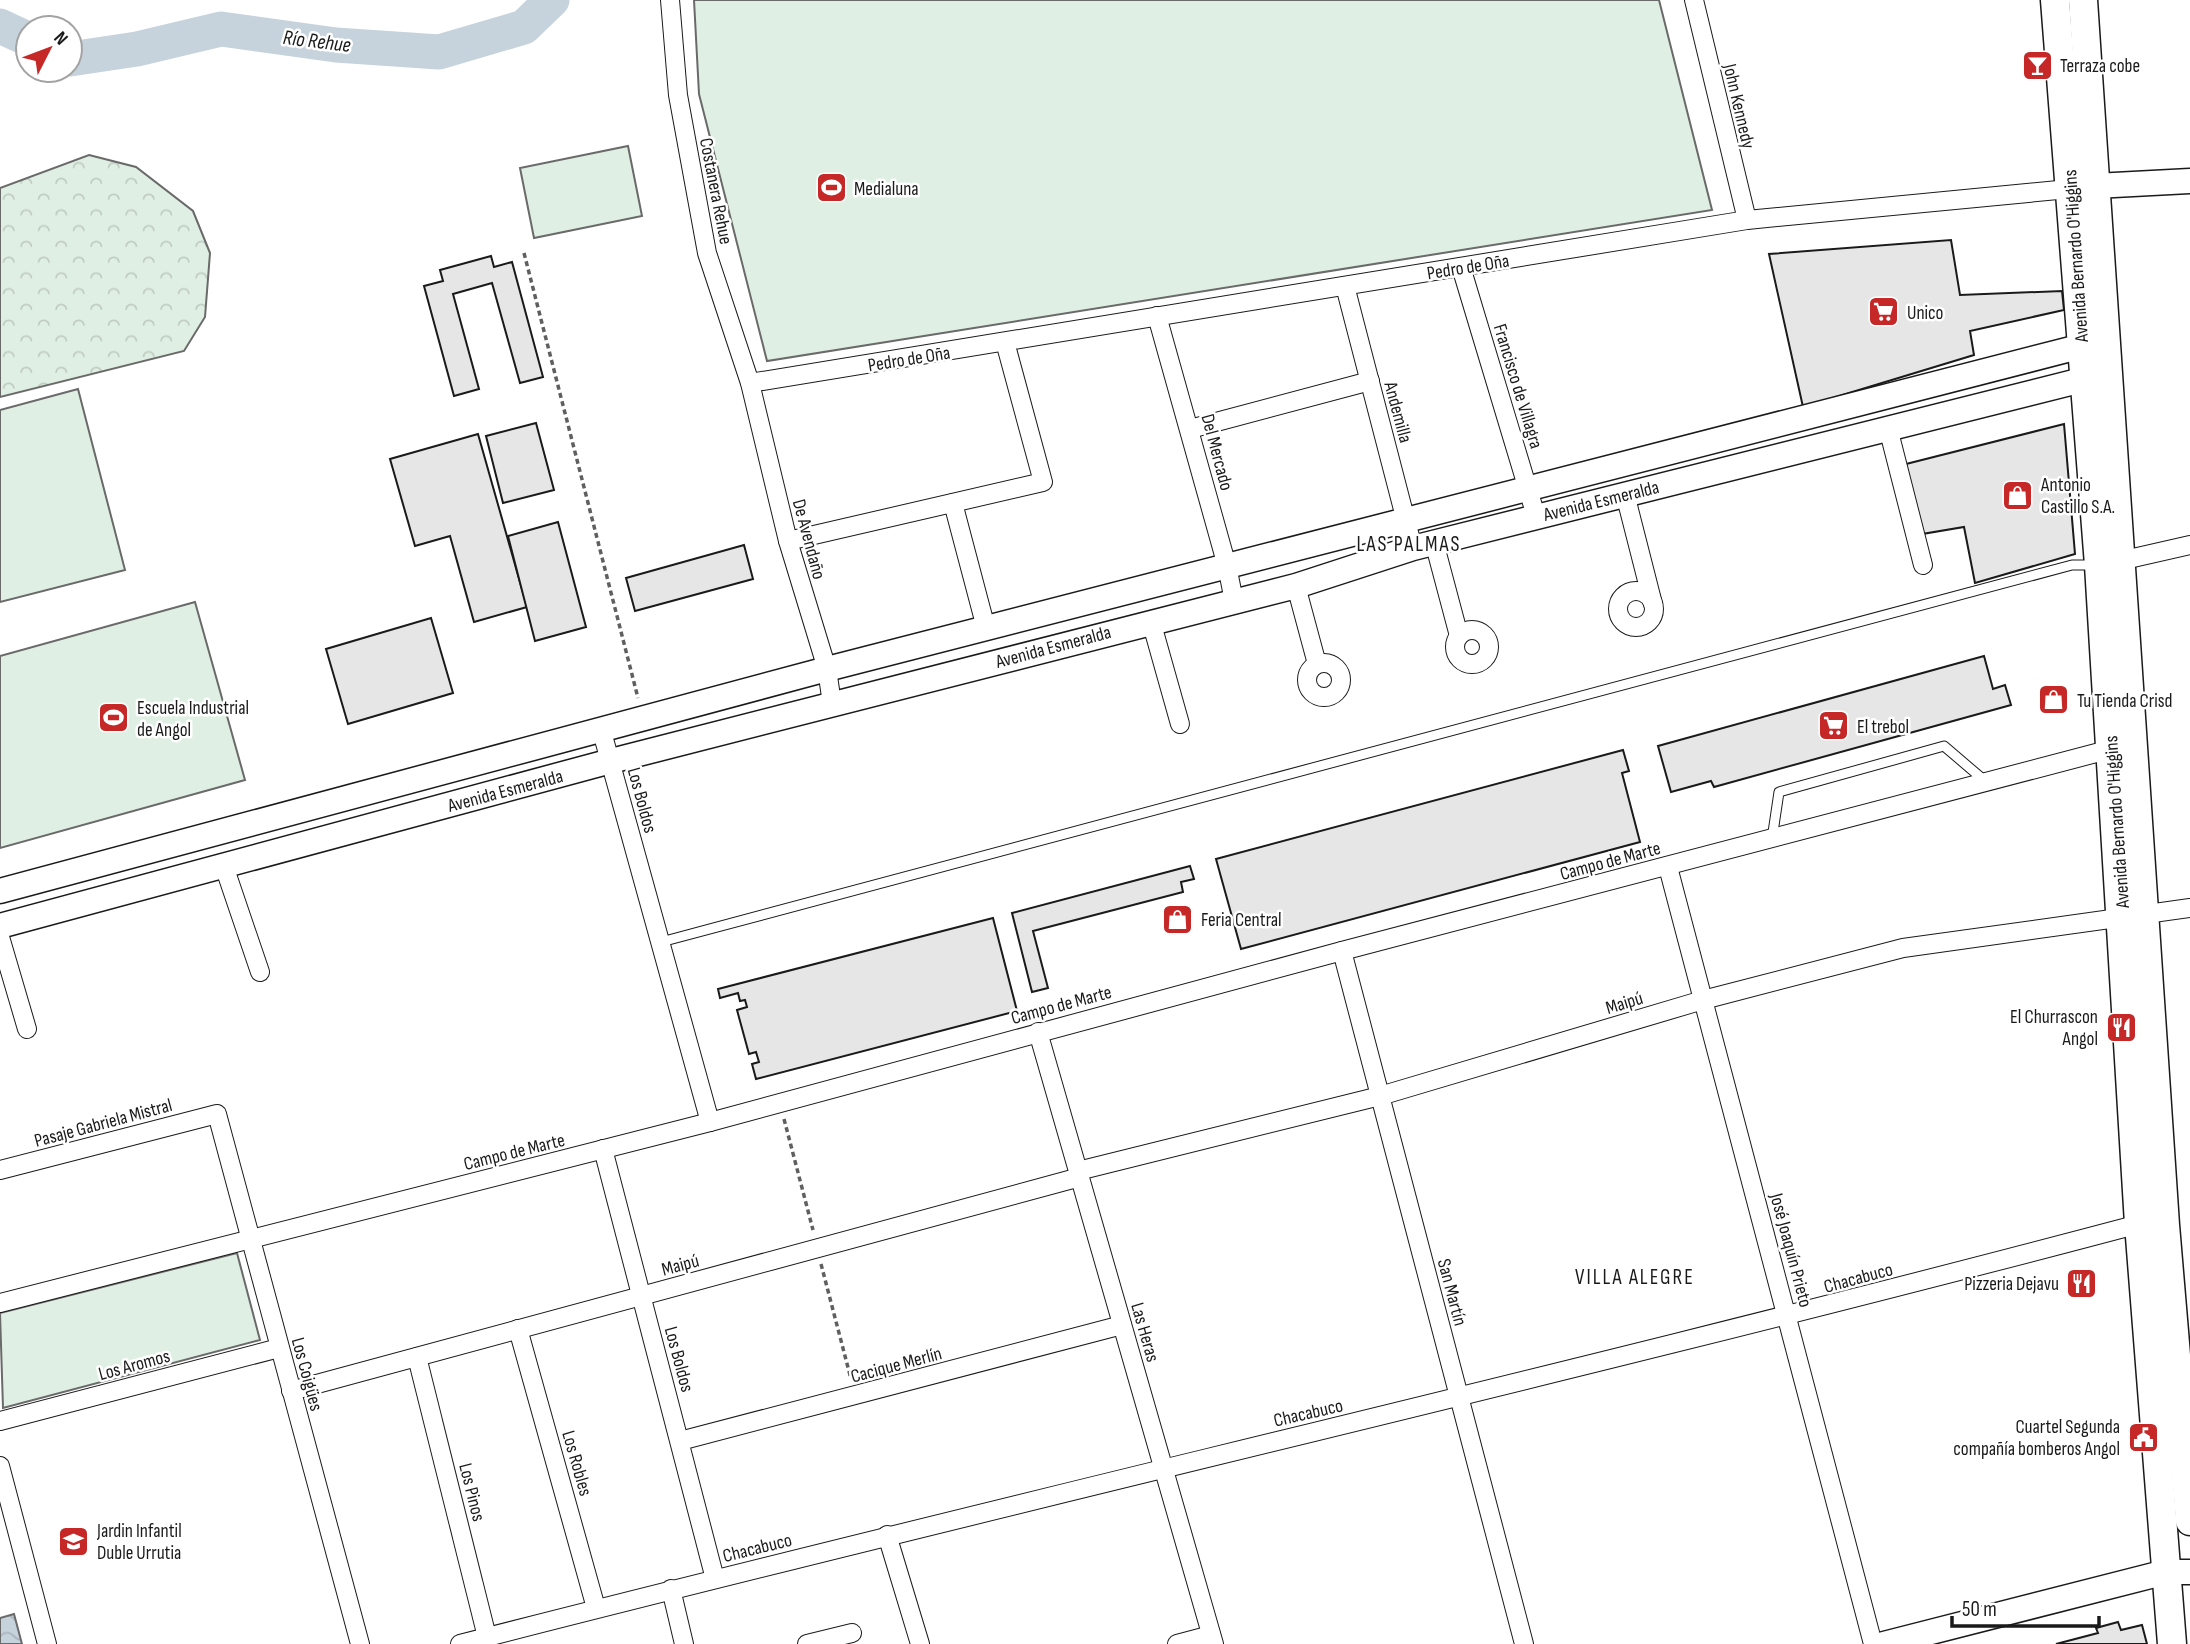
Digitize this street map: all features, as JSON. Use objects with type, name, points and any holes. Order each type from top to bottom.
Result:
[{"type":"main road","name":"Avenida Bernardo O'Higgins","points":[[2055,0],[2083,188]]},
{"type":"main road","name":"Avenida Bernardo O'Higgins","points":[[2083,0],[2083,188],[2134,916],[2152,1225],[2178,1572],[2172,1644]]},
{"type":"main road","name":"Avenida Bernardo O'Higgins","points":[[2152,1225],[2190,1521]]},
{"type":"street","name":"Costanera Rehue","points":[[670,0],[678,95],[707,253],[750,383]]},
{"type":"street","name":"John Kennedy","points":[[1694,0],[1747,220]]},
{"type":"street","name":"Pedro de Oña","points":[[750,383],[1747,220],[2083,188],[2190,181]]},
{"type":"street","name":"Francisco de Villagra","points":[[1461,267],[1536,516]]},
{"type":"street","name":"Andemilla","points":[[1345,286],[1405,520],[1423,545],[1459,636]]},
{"type":"street","name":"Del Mercado","points":[[1157,316],[1190,429],[1234,601]]},
{"type":"street","points":[[788,541],[1043,482],[1005,342]]},
{"type":"street","name":"Avenida Esmeralda","points":[[0,891],[601,732],[827,669],[2094,343]]},
{"type":"street","name":"Avenida Esmeralda","points":[[0,926],[611,761],[1296,586],[1423,545],[2096,376]]},
{"type":"street","points":[[1190,429],[1370,382]]},
{"type":"street","name":"De Avendaño","points":[[750,383],[788,541],[827,669],[832,705]]},
{"type":"street","points":[[1888,428],[1923,565]]},
{"type":"street","points":[[1625,494],[1653,604]]},
{"type":"street","points":[[953,503],[976,631],[973,667]]},
{"type":"street","points":[[2110,563],[2190,545]]},
{"type":"street","points":[[1296,586],[1317,664]]},
{"type":"street","points":[[1014,621],[1021,655]]},
{"type":"street","points":[[1151,621],[1180,724]]},
{"type":"street","name":"Los Boldos","points":[[601,732],[710,1122]]},
{"type":"street","name":"Campo de Marte","points":[[0,1303],[710,1122],[1342,951],[2122,746]]},
{"type":"street","points":[[224,866],[260,972]]},
{"type":"street","name":"José Joaquín Prieto","points":[[1668,867],[1873,1644]]},
{"type":"street","name":"Maipú","points":[[291,1391],[1079,1174],[1380,1096],[1703,1000],[1903,948],[2190,908]]},
{"type":"street","points":[[0,937],[27,1030]]},
{"type":"street","name":"San Martín","points":[[1342,951],[1524,1644]]},
{"type":"street","name":"Las Heras","points":[[1038,1032],[1213,1639]]},
{"type":"street","name":"Pasaje Gabriela Mistral","points":[[0,1170],[217,1114]]},
{"type":"street","name":"Los Coigües","points":[[217,1114],[360,1644]]},
{"type":"street","name":"Los Boldos","points":[[603,1149],[715,1579]]},
{"type":"street","name":"Chacabuco","points":[[460,1644],[887,1535],[1788,1317],[2152,1225]]},
{"type":"street","name":"Cacique Merlín","points":[[680,1441],[1122,1325]]},
{"type":"street","name":"Los Robles","points":[[518,1329],[597,1608]]},
{"type":"street","name":"Los Aromos","points":[[0,1421],[279,1348]]},
{"type":"street","name":"Los Pinos","points":[[417,1357],[487,1637]]},
{"type":"street","points":[[0,1466],[47,1644]]},
{"type":"street","points":[[887,1535],[920,1644]]},
{"type":"street","points":[[1884,1644],[2178,1572]]},
{"type":"street","points":[[671,1589],[684,1644]]},
{"type":"street","points":[[807,1644],[852,1633]]},
{"type":"street","points":[[1177,1644],[1213,1639]]},
{"type":"lane","points":[[661,942],[2072,565],[2110,563]]},
{"type":"lane","points":[[1772,839],[1779,792],[1944,746],[1986,782]]},
{"type":"path","points":[[524,253],[644,720]]},
{"type":"green space","points":[[694,0],[1659,0],[1712,210],[767,361],[699,94]]},
{"type":"green space","points":[[628,146],[642,216],[534,238],[520,168]]},
{"type":"green space","points":[[89,155],[136,167],[193,211],[210,253],[205,317],[184,351],[0,397],[0,188]]},
{"type":"green space","points":[[78,389],[125,570],[0,602],[0,410]]},
{"type":"green space","name":"Escuela Industrial de Angol","points":[[195,602],[245,780],[0,848],[0,656]]},
{"type":"green space","points":[[237,1253],[260,1340],[3,1408],[0,1313]]},
{"type":"water","points":[[14,1614],[22,1644],[0,1644],[0,1618]]},
{"type":"building","points":[[1951,240],[1960,295],[2062,291],[2064,310],[1970,331],[1974,355],[1803,407],[1769,254]]},
{"type":"building","points":[[491,256],[494,267],[512,262],[543,377],[520,383],[492,283],[453,294],[479,389],[454,396],[424,286],[443,281],[440,270]]},
{"type":"building","points":[[536,423],[554,490],[503,503],[486,436]]},
{"type":"building","points":[[2064,424],[2075,554],[1975,583],[1964,527],[1922,534],[1906,464]]},
{"type":"building","points":[[478,434],[527,607],[474,622],[450,536],[415,546],[390,459]]},
{"type":"building","points":[[558,522],[586,627],[535,641],[508,536]]},
{"type":"building","points":[[744,545],[753,579],[635,611],[626,578]]},
{"type":"building","points":[[431,618],[453,693],[348,724],[326,649]]},
{"type":"building","name":"El trebol","points":[[1984,656],[1993,689],[2005,685],[2011,705],[1714,787],[1711,781],[1671,792],[1658,746]]},
{"type":"building","points":[[1623,750],[1629,771],[1622,773],[1640,842],[1241,949],[1216,859]]},
{"type":"building","points":[[1190,866],[1194,879],[1181,882],[1183,892],[1033,931],[1048,988],[1032,992],[1012,913]]},
{"type":"building","points":[[993,918],[1017,1011],[756,1079],[752,1064],[759,1062],[756,1052],[749,1054],[737,1010],[747,1007],[745,1000],[740,1001],[738,993],[720,998],[718,989]]},
{"type":"building","points":[[2118,1622],[2121,1630],[2142,1625],[2147,1644],[2056,1644],[2098,1633],[2096,1628]]},
{"type":"waterway","name":"Río Rehue","points":[[84,57],[137,49],[221,29],[336,45],[439,52],[524,27],[552,0]]},
{"type":"waterway","name":"Río Rehue","points":[[0,26],[14,32]]},
{"type":"place","name":"Terraza cobe","points":[[2037,65]]},
{"type":"place","name":"Medialuna","points":[[831,188]]},
{"type":"place","name":"Unico","points":[[1884,312]]},
{"type":"place","name":"Antonio Castillo S.A.","points":[[2018,495]]},
{"type":"place","name":"Tu Tienda Crisd","points":[[2054,700]]},
{"type":"place","name":"Escuela Industrial de Angol","points":[[114,718]]},
{"type":"place","name":"El trebol","points":[[1834,726]]},
{"type":"place","name":"Feria Central","points":[[1178,919]]},
{"type":"place","name":"El Churrascon Angol","points":[[2121,1027]]},
{"type":"place","name":"Pizzeria Dejavu","points":[[2082,1283]]},
{"type":"place","name":"Cuartel Segunda compañía bomberos Angol","points":[[2143,1437]]},
{"type":"place","name":"Jardin Infantil Duble Urrutia","points":[[74,1541]]},
{"type":"district","name":"LAS PALMAS","points":[[1409,544]]},
{"type":"district","name":"VILLA ALEGRE","points":[[1635,1277]]}]
